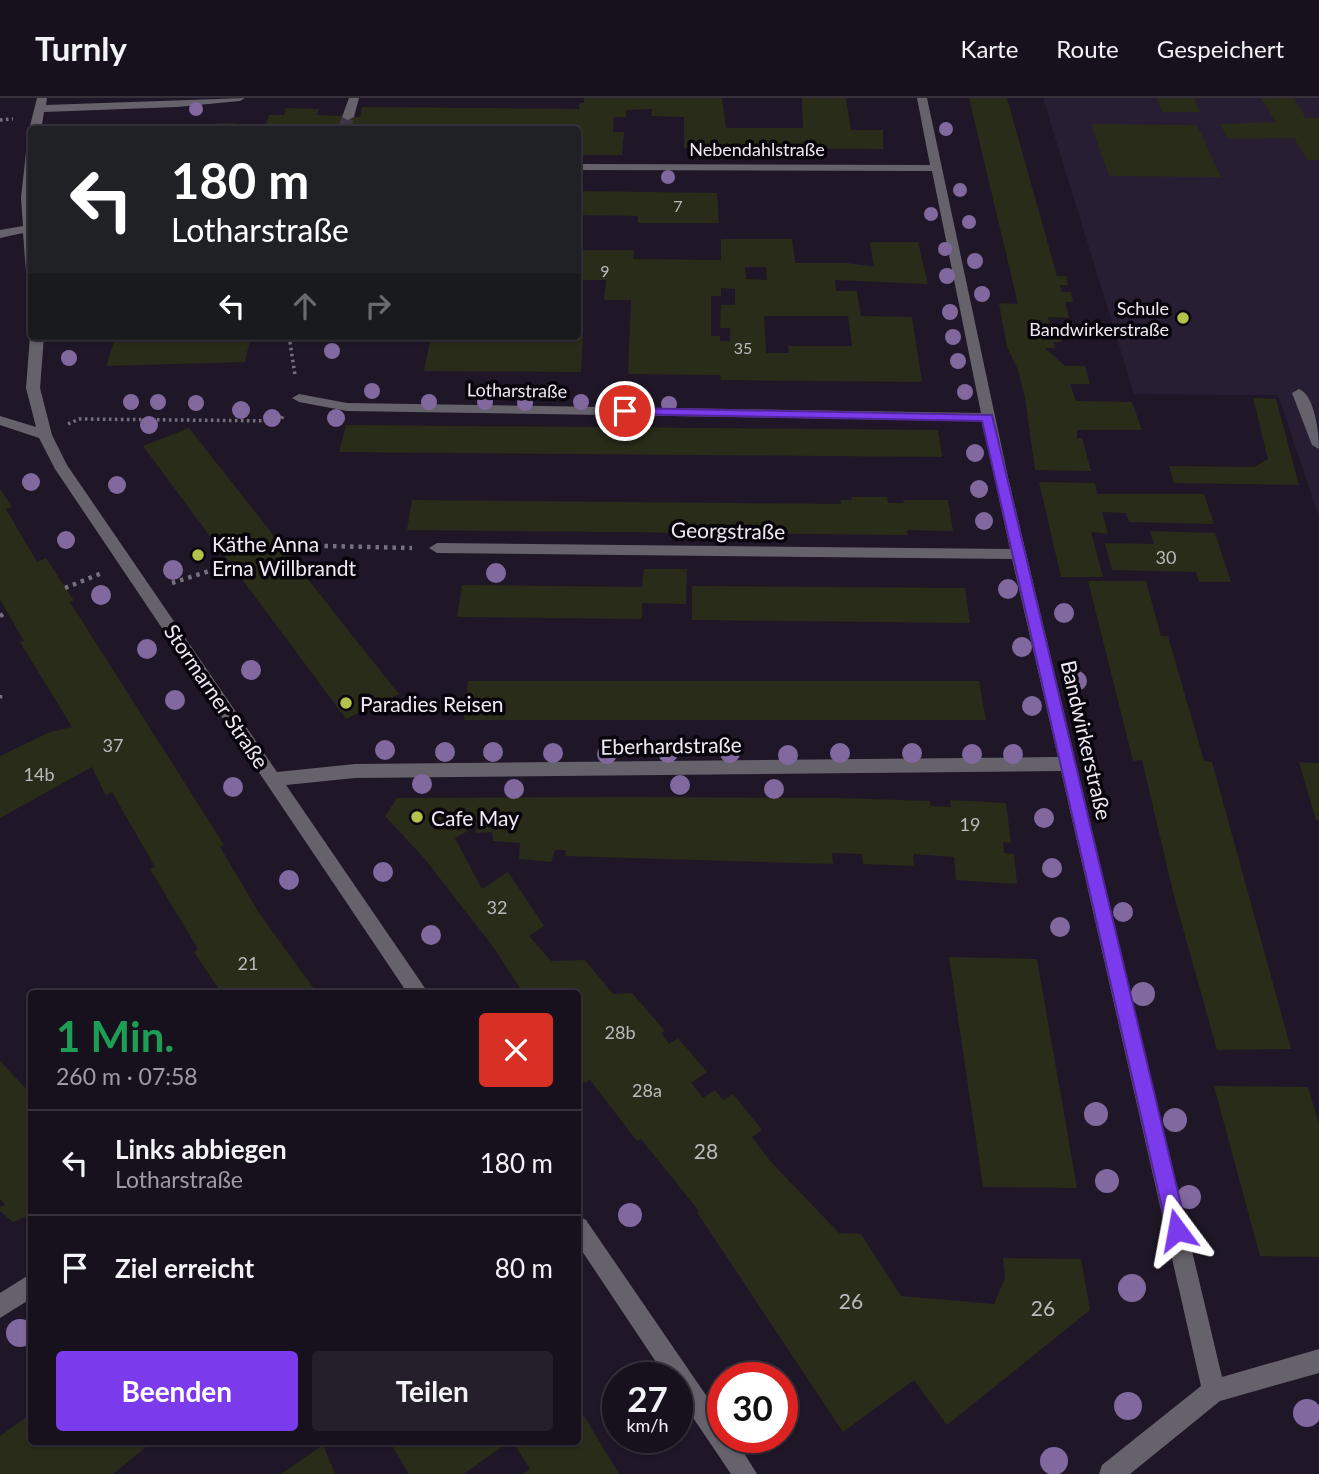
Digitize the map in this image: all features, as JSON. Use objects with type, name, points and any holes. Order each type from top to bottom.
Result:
[{"type":"street","points":[[36,126],[41,104],[240,98]]},
{"type":"street","points":[[348,117],[354,98]]},
{"type":"street","name":"Bandwirkerstraße","points":[[922,98],[987,418],[1214,1391]]},
{"type":"street","name":"Nebendahlstraße","points":[[581,167],[936,168]]},
{"type":"street","points":[[0,234],[28,229]]},
{"type":"street","name":"Stormarner Straße","points":[[37,340],[33,388],[45,435],[60,466],[416,990]]},
{"type":"street","points":[[1299,393],[1319,445]]},
{"type":"street","name":"Lotharstraße","points":[[299,398],[347,407],[987,418]]},
{"type":"street","points":[[0,420],[45,435]]},
{"type":"street","name":"Georgstraße","points":[[437,548],[1019,554]]},
{"type":"street","name":"Eberhardstraße","points":[[274,779],[355,771],[1069,764]]},
{"type":"street","points":[[581,1231],[745,1474]]},
{"type":"street","points":[[0,1307],[28,1287]]},
{"type":"street","points":[[1111,1474],[1214,1391],[1319,1361]]},
{"type":"path","points":[[45,435],[79,419],[280,421],[299,398],[290,340]]},
{"type":"path","points":[[282,545],[437,548]]},
{"type":"path","points":[[65,588],[125,562]]},
{"type":"path","points":[[146,591],[231,564]]},
{"type":"path","points":[[0,616],[7,612]]},
{"type":"path","points":[[0,695],[0,702]]},
{"type":"shaded area","name":"Schule Bandwirkerstraße","points":[[1043,98],[1319,98],[1319,517],[1278,395],[1134,394]]},
{"type":"building","points":[[584,98],[722,98],[726,128],[803,128],[802,98],[846,98],[851,130],[883,130],[883,149],[684,148],[684,117],[651,116],[652,109],[626,110],[626,117],[614,117],[613,132],[624,132],[622,155],[581,155],[581,126],[265,126],[269,115],[284,115],[286,108],[319,109],[317,115],[360,117],[362,107],[579,109],[579,103],[584,103]]},
{"type":"building","points":[[969,98],[1007,98],[1057,276],[1066,276],[1068,285],[1060,285],[1062,292],[1071,292],[1073,302],[1065,302],[1069,318],[1048,317],[1051,331],[1060,332],[1062,342],[1054,342],[1055,348],[1045,348],[1065,366],[1085,366],[1090,384],[1070,384],[1076,401],[1132,402],[1142,430],[1077,430],[1077,438],[1082,438],[1091,471],[1035,470],[1025,398],[1018,370],[1007,347],[999,303],[1018,304]]},
{"type":"building","points":[[1157,98],[1194,98],[1200,112],[1162,112]]},
{"type":"building","points":[[1261,98],[1294,98],[1306,118],[1319,118],[1319,160],[1308,160],[1294,138],[1228,139],[1220,124],[1276,122]]},
{"type":"building","points":[[235,123],[234,126],[162,126]]},
{"type":"building","points":[[1091,124],[1197,125],[1221,177],[1109,176]]},
{"type":"building","points":[[581,191],[717,193],[719,223],[638,223],[638,216],[581,215]]},
{"type":"building","points":[[721,239],[792,239],[795,263],[874,266],[870,242],[918,242],[928,284],[835,280],[836,291],[857,291],[861,316],[912,317],[922,382],[721,380],[720,375],[628,374],[631,300],[604,300],[606,280],[581,280],[581,250],[634,250],[633,259],[721,260]],"holes":[[[745,267],[766,267],[767,280],[746,279]],[[721,288],[735,289],[735,305],[721,305],[720,328],[730,328],[730,341],[720,341],[720,336],[711,336],[711,296],[721,296]],[[764,316],[848,316],[852,346],[788,346],[789,353],[766,353]]]},
{"type":"building","points":[[583,337],[581,372],[424,371],[430,340],[581,340]]},
{"type":"building","points":[[115,340],[250,340],[245,362],[106,366]]},
{"type":"building","points":[[1253,398],[1276,399],[1299,485],[1174,483],[1169,466],[1254,467],[1268,459]]},
{"type":"building","points":[[346,425],[938,430],[942,457],[339,452]]},
{"type":"building","points":[[189,428],[399,694],[346,719],[143,446]]},
{"type":"building","points":[[1039,482],[1095,483],[1097,494],[1204,494],[1214,524],[1129,522],[1126,513],[1102,512],[1108,534],[1091,532],[1103,577],[1061,577]]},
{"type":"building","points":[[0,489],[12,507],[6,509],[37,562],[46,558],[74,601],[70,602],[224,845],[220,847],[261,916],[315,990],[219,990],[194,952],[198,949],[150,869],[155,867],[112,792],[106,796],[92,767],[0,818],[0,756],[50,732],[72,727],[20,642],[24,641],[0,600]]},
{"type":"building","points":[[851,497],[887,497],[888,503],[904,503],[903,500],[948,500],[953,531],[907,530],[908,535],[407,530],[412,500],[841,504],[840,500],[852,500]]},
{"type":"building","points":[[1150,531],[1215,533],[1231,582],[1199,582],[1196,572],[1112,570],[1105,543],[1154,544]]},
{"type":"building","points":[[644,569],[687,569],[686,604],[642,603],[642,619],[457,617],[462,585],[642,587]]},
{"type":"building","points":[[1088,581],[1146,581],[1161,636],[1168,636],[1204,761],[1212,762],[1291,1049],[1217,1050],[1174,896],[1142,760],[1133,761]]},
{"type":"building","points":[[692,586],[965,588],[970,623],[692,620]]},
{"type":"building","points":[[468,681],[979,681],[986,720],[464,720]]},
{"type":"building","points":[[1299,762],[1319,763],[1319,820],[1316,820]]},
{"type":"building","points":[[397,798],[840,798],[930,801],[930,806],[951,807],[950,800],[1006,803],[1011,843],[1003,842],[1004,853],[1014,854],[1017,884],[956,880],[954,857],[913,854],[914,866],[863,864],[862,854],[832,853],[833,864],[565,856],[566,850],[555,850],[551,862],[519,859],[520,843],[493,841],[492,832],[475,833],[477,827],[467,825],[466,832],[455,838],[482,889],[508,872],[544,926],[529,936],[551,961],[585,960],[613,994],[632,993],[665,1031],[661,1033],[669,1044],[678,1038],[707,1072],[691,1083],[703,1098],[715,1090],[723,1100],[733,1094],[762,1130],[752,1137],[771,1162],[839,1233],[861,1234],[901,1296],[994,1304],[1005,1278],[1003,1258],[1081,1259],[1090,1310],[947,1425],[914,1380],[843,1432],[697,1212],[699,1211],[641,1139],[637,1141],[590,1080],[584,1083],[581,1078],[581,990],[521,990],[494,948],[424,858],[385,816]]},
{"type":"building","points":[[949,957],[1037,959],[1077,1188],[983,1187]]},
{"type":"building","points":[[0,1061],[28,1091],[28,1216],[13,1222],[0,1211],[0,1207],[5,1205],[0,1199]]},
{"type":"building","points":[[1214,1086],[1308,1087],[1319,1124],[1319,1257],[1260,1256]]},
{"type":"building","points":[[581,1411],[602,1446],[602,1453],[606,1453],[619,1474],[523,1474],[530,1469],[515,1445],[581,1445]]},
{"type":"building","points":[[28,1416],[28,1445],[148,1445],[113,1474],[0,1474],[0,1436]]},
{"type":"building","points":[[323,1445],[335,1474],[281,1474]]},
{"type":"building","points":[[392,1445],[504,1445],[464,1474],[409,1474]]},
{"type":"tunnel","points":[[345,126],[348,117]]},
{"type":"place","name":"Schule Bandwirkerstraße","points":[[1183,318]]},
{"type":"place","name":"Käthe Anna Erna Willbrandt","points":[[198,555]]},
{"type":"place","name":"Paradies Reisen","points":[[346,703]]},
{"type":"place","name":"Cafe May","points":[[417,817]]},
{"type":"route","points":[[625,411],[987,418],[1177,1230]]}]
